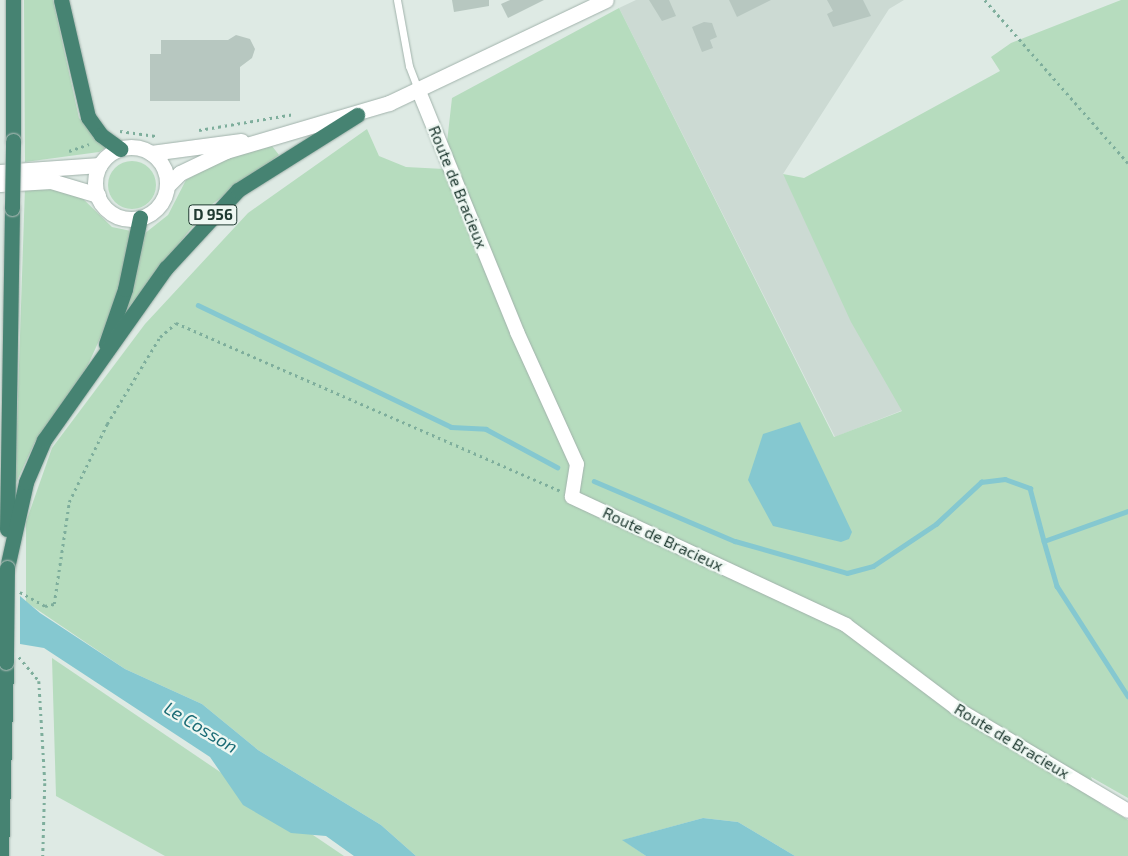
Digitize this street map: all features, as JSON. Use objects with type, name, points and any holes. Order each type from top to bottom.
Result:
[{"type":"highway","name":"D 956","points":[[1,856],[11,659],[7,568],[13,0]]},
{"type":"highway","points":[[61,0],[84,102],[101,136],[120,149]]},
{"type":"highway","name":"D 956","points":[[7,568],[16,517],[34,460],[103,353],[166,268],[238,190],[357,115]]},
{"type":"highway","name":"D 956","points":[[103,353],[125,290],[140,218]]},
{"type":"main road","points":[[167,186],[202,161],[255,141],[357,115],[418,89],[606,0]]},
{"type":"main road","points":[[0,172],[100,165],[120,149],[151,152],[255,141]]},
{"type":"main road","points":[[0,184],[51,181],[98,195],[110,212],[140,218],[159,206],[167,186],[164,167],[151,152]]},
{"type":"main road","points":[[98,195],[100,165]]},
{"type":"street","name":"Route de Bracieux","points":[[418,89],[517,332],[577,464],[572,497],[784,595],[858,635],[936,693],[1128,811]]},
{"type":"lane","points":[[397,0],[409,66],[418,89]]},
{"type":"path","points":[[985,0],[1128,163]]},
{"type":"path","points":[[193,131],[298,113]]},
{"type":"path","points":[[62,152],[101,136],[108,130],[166,135]]},
{"type":"path","points":[[15,587],[45,606],[54,604],[69,502],[107,424],[160,337],[176,322],[572,497]]},
{"type":"path","points":[[11,659],[39,681],[45,784],[43,856]]},
{"type":"shaded area","points":[[636,0],[904,0],[889,9],[783,174],[903,410],[835,437],[619,8]]},
{"type":"green space","points":[[24,0],[53,0],[79,118],[105,148],[99,152],[25,162]]},
{"type":"green space","points":[[1121,0],[1128,0],[1128,798],[1091,777],[1101,804],[1128,820],[1128,856],[795,856],[738,822],[703,818],[623,840],[646,856],[416,856],[381,825],[258,750],[202,704],[125,669],[26,602],[26,522],[52,448],[145,324],[248,213],[367,129],[379,156],[406,167],[444,169],[452,98],[619,8],[834,437],[902,411],[851,322],[783,174],[804,178],[1000,71],[991,57],[1011,43]]},
{"type":"green space","points":[[272,146],[279,155],[207,208],[125,312],[144,234],[168,215],[186,180],[221,160]]},
{"type":"green space","points":[[127,161],[137,161],[146,165],[152,171],[156,185],[152,199],[146,205],[137,209],[127,209],[118,205],[112,199],[108,190],[108,180],[112,171],[118,165]]},
{"type":"green space","points":[[25,187],[63,188],[77,193],[112,227],[131,231],[117,293],[102,334],[87,367],[34,444],[15,485]]},
{"type":"green space","points":[[52,658],[344,856],[165,856],[56,796]]},
{"type":"water","points":[[800,422],[852,532],[849,539],[841,542],[773,526],[748,480],[763,434]]},
{"type":"water","name":"Le Cosson","points":[[0,579],[40,613],[125,669],[202,704],[258,750],[381,825],[416,856],[354,856],[326,836],[291,833],[243,805],[210,757],[44,648],[20,644],[0,631]]},
{"type":"water","points":[[703,818],[738,822],[795,856],[646,856],[622,840]]},
{"type":"pier","points":[[2,577],[20,593],[20,646],[0,634]]},
{"type":"building","points":[[452,0],[489,0],[489,6],[454,12]]},
{"type":"building","points":[[510,0],[544,0],[508,18],[501,4]]},
{"type":"building","points":[[649,0],[669,0],[676,16],[662,21]]},
{"type":"building","points":[[729,0],[771,0],[737,17]]},
{"type":"building","points":[[827,0],[863,0],[871,16],[833,27],[827,14],[833,11]]},
{"type":"building","points":[[704,22],[712,23],[717,37],[710,40],[713,48],[702,52],[692,27]]},
{"type":"building","points":[[236,35],[250,39],[255,49],[252,58],[240,67],[240,101],[150,101],[150,54],[161,54],[161,40],[228,40]]},
{"type":"waterway","points":[[198,305],[451,427],[486,429],[557,467]]},
{"type":"waterway","points":[[594,481],[735,541],[847,573],[873,566],[936,524],[981,482],[1005,479],[1030,488],[1044,541],[1128,511]]},
{"type":"waterway","points":[[1044,541],[1057,586],[1128,696]]}]
